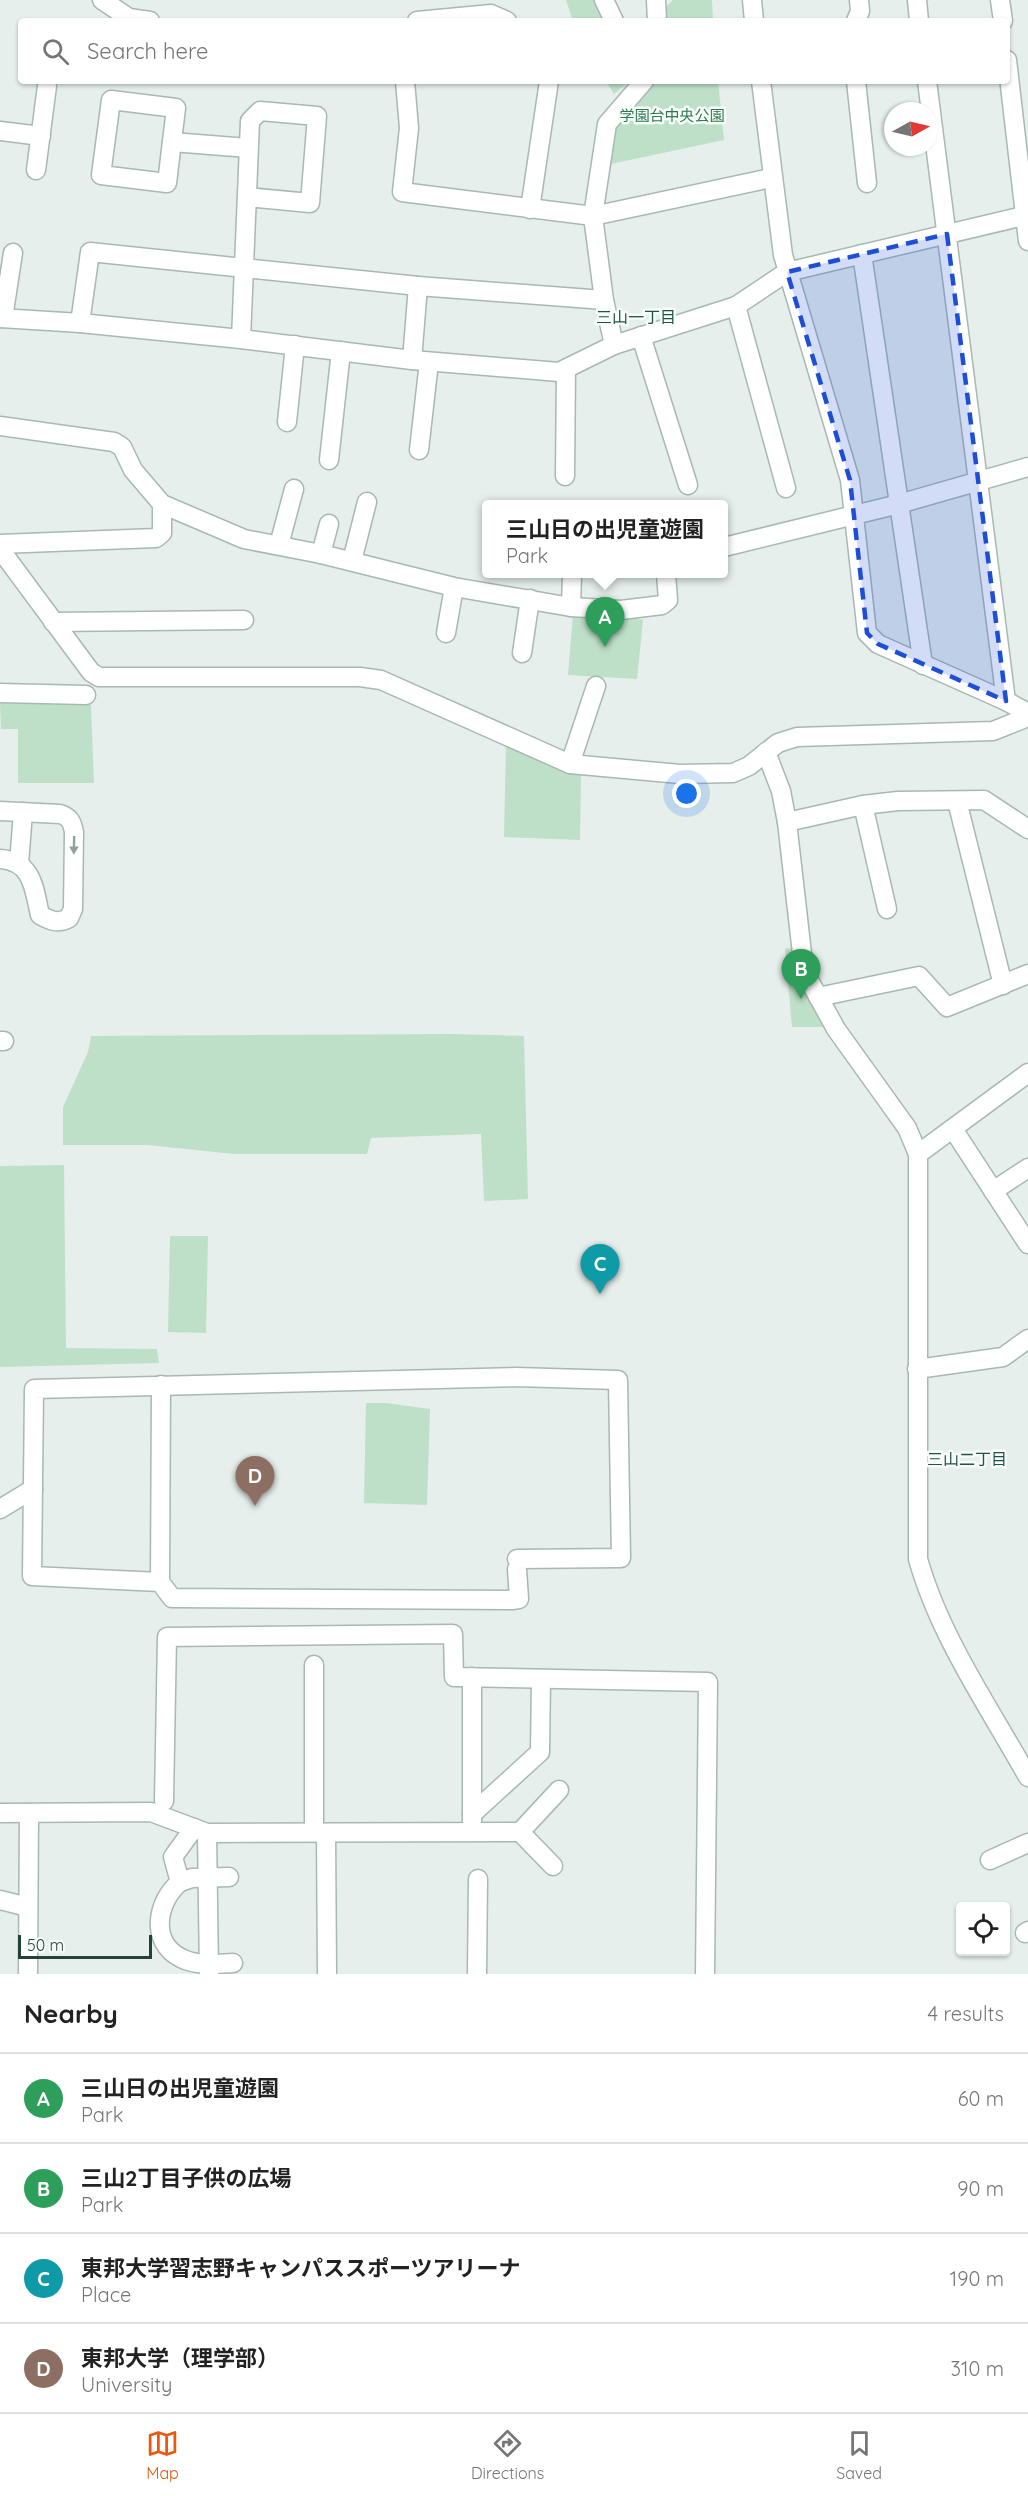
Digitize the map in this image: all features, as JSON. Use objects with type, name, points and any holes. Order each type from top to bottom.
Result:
[{"type":"street","points":[[102,0],[129,18]]},
{"type":"street","points":[[604,0],[613,18]]},
{"type":"street","points":[[656,0],[657,18]]},
{"type":"street","points":[[752,0],[754,18]]},
{"type":"street","points":[[857,18],[860,11],[859,0]]},
{"type":"street","points":[[917,0],[919,18]]},
{"type":"street","points":[[1000,0],[1003,18]]},
{"type":"street","points":[[444,18],[498,12]]},
{"type":"street","points":[[405,84],[409,128],[402,192],[593,216],[771,178]]},
{"type":"street","points":[[530,209],[549,84]]},
{"type":"street","points":[[614,345],[604,300],[593,216],[607,124],[641,84]]},
{"type":"street","points":[[761,84],[771,178],[783,255],[850,480],[856,515],[867,633],[878,644],[1006,701],[1028,715]]},
{"type":"street","points":[[856,84],[867,183]]},
{"type":"street","points":[[927,84],[1006,701]]},
{"type":"street","points":[[1010,84],[1028,241]]},
{"type":"street","points":[[36,170],[47,86]]},
{"type":"street","points":[[111,100],[176,108],[172,141],[167,183],[101,175],[111,100]]},
{"type":"street","points":[[241,339],[250,121],[260,111],[317,116],[310,203],[247,197]]},
{"type":"street","points":[[0,131],[41,136]]},
{"type":"street","points":[[172,141],[248,147]]},
{"type":"street","points":[[13,253],[2,318],[80,323],[295,345],[420,361],[559,372],[614,345],[736,306],[788,272],[1026,216]]},
{"type":"street","points":[[80,323],[90,252],[418,286],[604,300]]},
{"type":"street","points":[[862,254],[923,665]]},
{"type":"street","points":[[418,286],[419,450]]},
{"type":"street","points":[[736,306],[786,488]]},
{"type":"street","points":[[641,336],[688,485]]},
{"type":"street","points":[[286,422],[295,345]]},
{"type":"street","points":[[329,460],[341,351]]},
{"type":"street","points":[[565,476],[566,369]]},
{"type":"street","points":[[0,426],[114,442],[122,447],[133,470],[162,504],[244,539],[352,561],[453,587],[571,607],[621,610],[662,605],[668,600],[666,578]]},
{"type":"street","points":[[728,545],[899,504],[1028,467]]},
{"type":"street","points":[[279,545],[294,489]]},
{"type":"street","points":[[352,561],[367,502]]},
{"type":"street","points":[[0,544],[156,538],[162,533],[162,504]]},
{"type":"street","points":[[321,554],[329,524]]},
{"type":"street","points":[[0,549],[91,672],[99,677],[360,677],[381,680],[570,764],[680,774],[733,773],[750,766],[777,743],[797,737],[993,731],[1028,715]]},
{"type":"street","points":[[571,607],[572,578]]},
{"type":"street","points":[[446,633],[453,587]]},
{"type":"street","points":[[522,653],[530,599]]},
{"type":"street","points":[[53,622],[244,620]]},
{"type":"street","points":[[570,764],[596,686]]},
{"type":"street","points":[[0,693],[87,695]]},
{"type":"street","points":[[766,752],[781,791],[787,822],[804,971],[836,1029],[908,1128],[918,1154],[918,1559],[927,1591],[941,1622],[1028,1777]]},
{"type":"street","points":[[787,822],[863,805],[898,801],[984,800],[1028,829]]},
{"type":"street","points":[[957,801],[1002,984]]},
{"type":"street","points":[[863,805],[887,909]]},
{"type":"street","points":[[0,811],[68,816],[74,832],[73,909],[69,918],[62,922],[50,921],[40,915],[34,882],[27,870],[18,864],[0,859]]},
{"type":"street","points":[[18,864],[23,812]]},
{"type":"street","points":[[818,997],[919,976],[947,1007],[1028,974]]},
{"type":"street","points":[[918,1154],[1028,1072]]},
{"type":"street","points":[[953,1130],[1028,1244]]},
{"type":"street","points":[[993,1191],[1028,1168]]},
{"type":"street","points":[[917,1370],[1003,1357],[1028,1339]]},
{"type":"street","points":[[160,1582],[32,1576],[34,1389],[161,1385],[332,1383],[516,1377],[618,1380],[621,1558],[517,1564],[519,1599],[512,1600],[172,1598],[160,1582],[161,1385]]},
{"type":"street","points":[[0,1509],[33,1489]]},
{"type":"street","points":[[164,1801],[167,1637],[453,1634],[454,1677],[708,1682],[705,1974]]},
{"type":"street","points":[[314,1665],[327,1974]]},
{"type":"street","points":[[472,1677],[472,1823]]},
{"type":"street","points":[[472,1823],[540,1752],[541,1679]]},
{"type":"street","points":[[520,1832],[559,1790]]},
{"type":"street","points":[[0,1813],[151,1812],[201,1830],[320,1833],[472,1823],[520,1832],[553,1866]]},
{"type":"street","points":[[28,1974],[29,1813]]},
{"type":"street","points":[[180,1882],[173,1857],[201,1830]]},
{"type":"street","points":[[201,1830],[210,1969]]},
{"type":"street","points":[[990,1860],[1028,1843]]},
{"type":"street","points":[[229,1876],[192,1878],[180,1882],[165,1897],[160,1932],[164,1942],[181,1959],[210,1969],[233,1963]]},
{"type":"street","points":[[477,1974],[478,1879]]},
{"type":"street","points":[[0,1900],[28,1907]]},
{"type":"highlighted area","points":[[947,234],[1006,701],[878,644],[867,633],[850,480],[787,272]]},
{"type":"green space","points":[[566,0],[596,0],[603,18],[572,18]]},
{"type":"green space","points":[[673,0],[712,0],[713,18],[663,18],[663,10]]},
{"type":"green space","points":[[608,84],[626,84],[614,94]]},
{"type":"green space","name":"学園台中央公園","points":[[650,84],[718,84],[724,140],[606,165],[612,130]]},
{"type":"green space","points":[[573,614],[623,615],[643,620],[637,679],[568,675]]},
{"type":"green space","points":[[0,703],[91,705],[94,783],[18,783],[18,729],[1,729]]},
{"type":"green space","points":[[506,745],[581,774],[580,840],[504,837]]},
{"type":"green space","points":[[785,948],[793,949],[826,1027],[792,1027]]},
{"type":"green space","points":[[452,1034],[524,1036],[528,1199],[484,1201],[481,1134],[371,1138],[367,1154],[234,1154],[148,1145],[63,1145],[63,1107],[88,1052],[91,1036]]},
{"type":"green space","points":[[64,1165],[66,1348],[157,1349],[159,1363],[0,1367],[0,1166]]},
{"type":"green space","points":[[170,1236],[208,1236],[206,1333],[168,1332]]},
{"type":"green space","points":[[366,1403],[386,1403],[430,1409],[427,1505],[364,1503]]},
{"type":"place","name":"三山日の出児童遊園","points":[[605,647]]},
{"type":"place","name":"三山2丁目子供の広場","points":[[801,999]]},
{"type":"place","name":"東邦大学習志野キャンパススポーツアリーナ","points":[[600,1294]]},
{"type":"place","name":"東邦大学（理学部）","points":[[255,1506]]},
{"type":"district","name":"三山一丁目","points":[[636,317]]},
{"type":"district","name":"三山二丁目","points":[[967,1459]]}]
